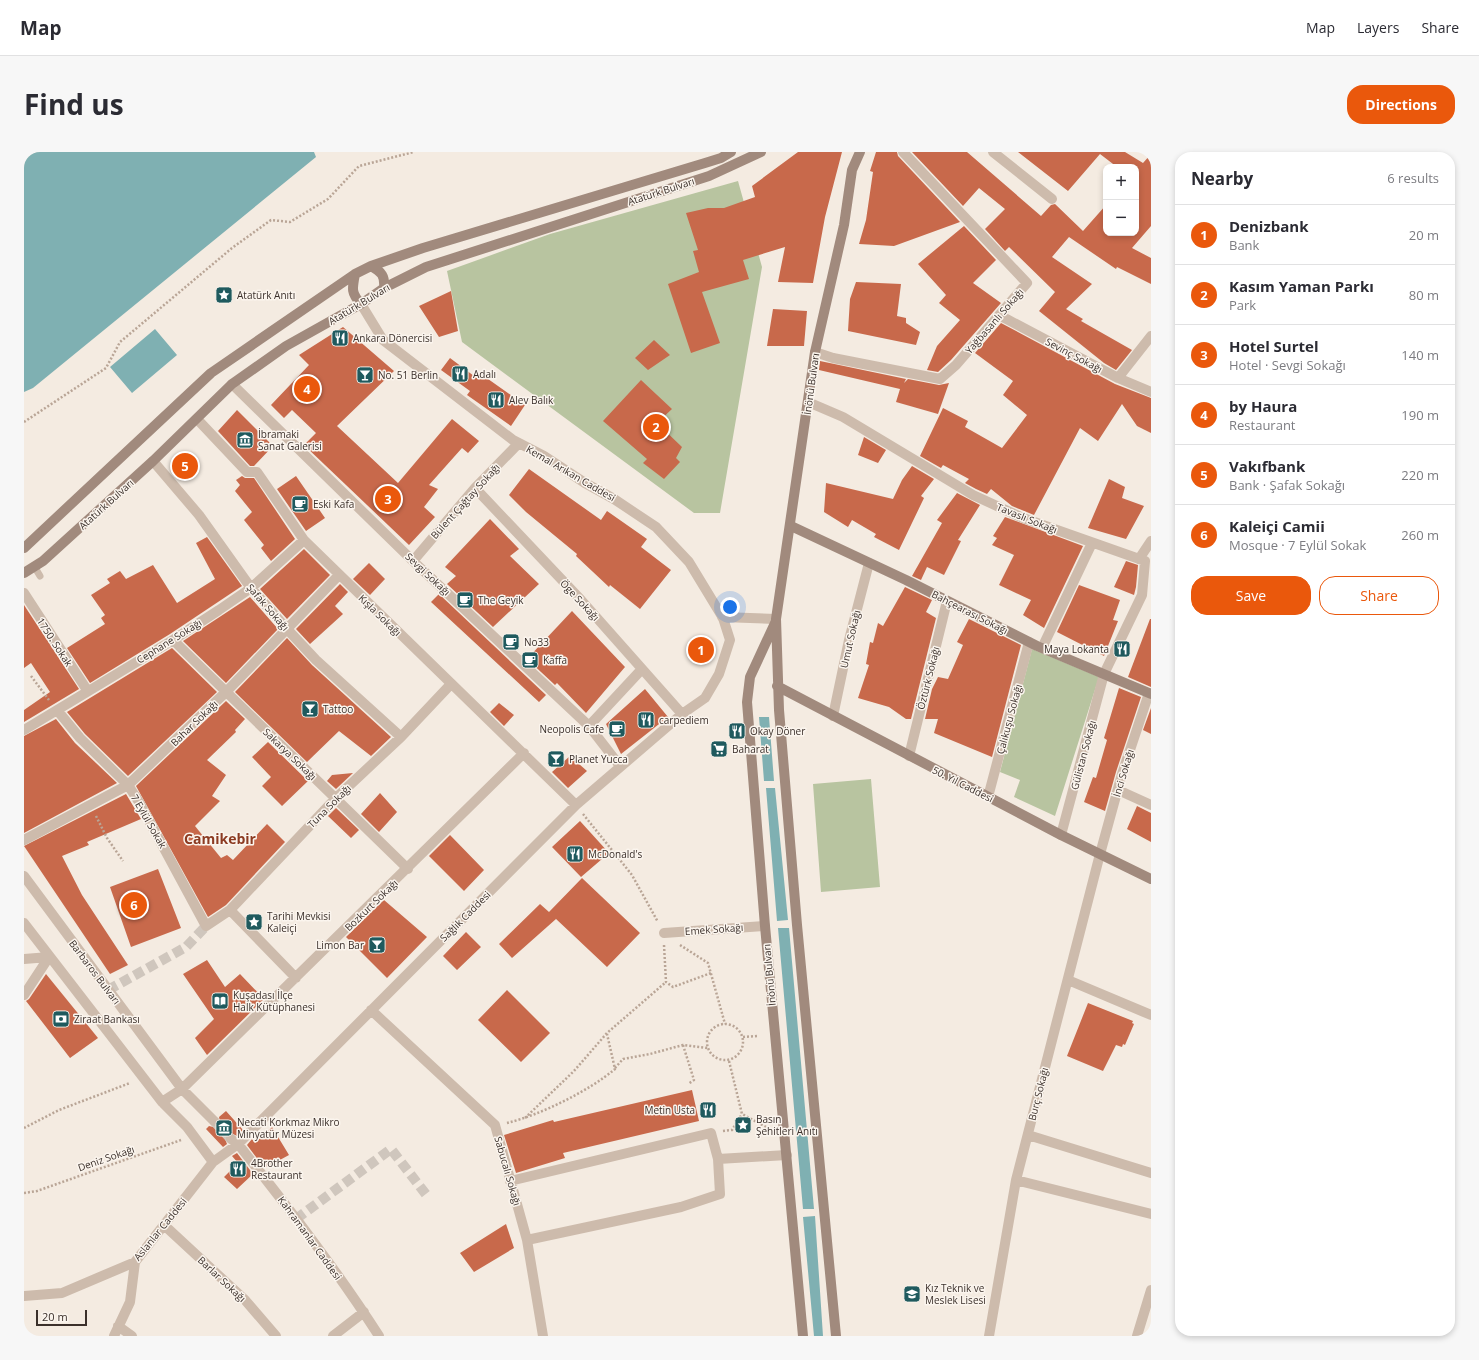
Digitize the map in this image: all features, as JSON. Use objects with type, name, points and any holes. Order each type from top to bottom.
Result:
[{"type":"main road","name":"Atatürk Bulvarı","points":[[24,548],[211,373],[355,274],[371,266],[423,248],[705,164],[731,152]]},
{"type":"main road","name":"Atatürk Bulvarı","points":[[24,573],[43,560],[153,462],[232,384],[286,346],[361,304],[384,288],[426,267],[709,176],[761,152]]},
{"type":"main road","points":[[852,152],[852,170]]},
{"type":"main road","name":"İnönü Bulvarı","points":[[836,1336],[797,933],[777,686],[776,619],[791,526],[815,352],[844,225],[852,170],[860,152]]},
{"type":"main road","points":[[371,266],[381,272],[384,280],[384,288]]},
{"type":"main road","points":[[355,274],[353,288],[354,296],[361,304]]},
{"type":"main road","name":"Bahçearası Sokağı","points":[[791,526],[1029,642],[1150,693]]},
{"type":"main road","name":"İnönü Bulvarı","points":[[776,619],[750,677],[747,702],[765,926],[803,1336]]},
{"type":"main road","name":"50. Yıl Caddesi","points":[[777,686],[1061,835],[1151,879]]},
{"type":"street","name":"Yağbasanlı Sokağı","points":[[815,352],[833,358],[940,379],[956,365],[1027,283],[903,152]]},
{"type":"street","points":[[993,152],[1052,199]]},
{"type":"street","name":"Kemal Arıkan Caddesi","points":[[361,304],[383,340],[519,443],[544,456],[656,527],[689,562],[722,617],[730,640],[719,674]]},
{"type":"street","name":"Sevinç Sokağı","points":[[999,315],[1118,378],[1151,392]]},
{"type":"street","points":[[1118,378],[1151,336]]},
{"type":"street","name":"Sevgi Sokağı","points":[[232,384],[413,560],[589,726],[620,766]]},
{"type":"street","name":"Tavaslı Sokağı","points":[[808,402],[843,417],[973,495],[1023,518],[1139,559]]},
{"type":"street","name":"Kışla Sokağı","points":[[197,419],[247,472],[257,472],[304,540],[576,805]]},
{"type":"street","name":"Bülent Çağtay Sokağı","points":[[413,560],[475,488],[519,443]]},
{"type":"street","name":"Şafak Sokağı","points":[[153,462],[199,515],[251,588],[287,629],[316,660],[401,736]]},
{"type":"street","name":"Öge Sokağı","points":[[475,488],[581,600],[682,714]]},
{"type":"street","name":"Cephane Sokağı","points":[[24,730],[87,690],[173,640],[251,588],[304,540]]},
{"type":"street","points":[[1104,674],[1146,596],[1145,561],[1139,559],[1151,541]]},
{"type":"street","points":[[1042,648],[1092,543]]},
{"type":"street","name":"Umut Sokağı","points":[[833,716],[849,640],[869,563]]},
{"type":"street","name":"Bahar Sokağı","points":[[24,840],[128,785],[226,692],[339,575]]},
{"type":"street","name":"1750. Sokak","points":[[24,593],[87,690]]},
{"type":"street","name":"Öztürk Sokağı","points":[[909,756],[947,601]]},
{"type":"street","points":[[722,617],[776,619]]},
{"type":"street","name":"Sakarya Sokağı","points":[[173,640],[408,869]]},
{"type":"street","name":"Çalıkuşu Sokağı","points":[[988,797],[1029,642]]},
{"type":"street","points":[[589,726],[642,669]]},
{"type":"street","name":"Sağlık Caddesi","points":[[213,1162],[371,1010],[576,805],[682,714],[705,698],[719,674]]},
{"type":"street","name":"Gülistan Sokağı","points":[[1061,835],[1104,674]]},
{"type":"street","name":"Tuna Sokağı","points":[[206,926],[230,910],[336,798],[401,736],[451,684]]},
{"type":"street","name":"İnci Sokağı","points":[[1100,854],[1118,790],[1150,693]]},
{"type":"street","name":"7 Eylül Sokak","points":[[57,710],[80,738],[128,785],[139,802],[206,926]]},
{"type":"street","name":"Bozkurt Sokağı","points":[[162,1102],[182,1089],[408,869],[524,753]]},
{"type":"street","points":[[1118,790],[1151,805]]},
{"type":"street","name":"Burç Sokağı","points":[[989,1336],[1016,1180],[1100,854]]},
{"type":"street","name":"Barbaros Bulvarı","points":[[24,876],[182,1089],[214,1121]]},
{"type":"street","points":[[230,910],[296,978]]},
{"type":"street","points":[[24,923],[162,1102],[193,1136],[213,1162]]},
{"type":"street","name":"Emek Sokağı","points":[[664,933],[765,926]]},
{"type":"street","points":[[24,959],[49,956]]},
{"type":"street","points":[[24,995],[49,956]]},
{"type":"street","points":[[1068,980],[1151,1015]]},
{"type":"street","name":"Sabucalı Sokağı","points":[[371,1010],[495,1126],[527,1240],[543,1336]]},
{"type":"street","points":[[510,1181],[711,1133],[718,1159],[720,1194],[681,1207],[527,1240]]},
{"type":"street","points":[[1028,1135],[1151,1173]]},
{"type":"street","name":"Kahramanlar Caddesi","points":[[234,1141],[282,1199],[364,1312],[379,1336]]},
{"type":"street","points":[[718,1159],[787,1155]]},
{"type":"street","name":"Aslanlar Caddesi","points":[[24,1296],[62,1293],[135,1262],[213,1162]]},
{"type":"street","points":[[1016,1180],[1151,1214]]},
{"type":"street","name":"Barlar Sokağı","points":[[164,1224],[245,1300],[276,1336]]},
{"type":"street","points":[[114,1336],[130,1302],[135,1262]]},
{"type":"street","points":[[1137,1336],[1148,1308],[1151,1290]]},
{"type":"street","points":[[333,1336],[364,1312]]},
{"type":"street","points":[[118,1326],[132,1336]]},
{"type":"lane","points":[[34,566],[40,576]]},
{"type":"path","points":[[24,422],[106,368],[120,342],[232,248],[272,220],[290,222],[328,199],[359,166],[414,152]]},
{"type":"path","points":[[31,676],[57,710]]},
{"type":"path","points":[[91,805],[107,838],[123,861]]},
{"type":"path","points":[[576,805],[632,875],[664,933],[683,948],[708,963],[725,1024]]},
{"type":"path","points":[[664,933],[666,982]]},
{"type":"path","points":[[666,982],[673,987],[711,973]]},
{"type":"path","points":[[525,1118],[574,1071],[607,1033],[666,982]]},
{"type":"path","points":[[725,1024],[736,1028],[743,1037],[744,1043],[740,1054],[729,1061],[717,1059],[712,1055],[708,1048],[707,1038],[710,1033],[714,1028],[725,1024]]},
{"type":"path","points":[[607,1033],[615,1069]]},
{"type":"path","points":[[743,1037],[757,1036]]},
{"type":"path","points":[[495,1126],[525,1118],[569,1097],[606,1077],[624,1059],[683,1045],[708,1048]]},
{"type":"path","points":[[683,1045],[694,1080],[688,1084]]},
{"type":"path","points":[[711,1133],[732,1130],[742,1114],[729,1061]]},
{"type":"path","points":[[24,1128],[59,1110],[144,1078]]},
{"type":"path","points":[[742,1114],[766,1127]]},
{"type":"path","name":"Deniz Sokağı","points":[[24,1193],[37,1191],[193,1136]]},
{"type":"green space","points":[[738,181],[762,267],[720,513],[694,513],[462,342],[447,271],[550,234]]},
{"type":"green space","points":[[1032,649],[1099,677],[1055,816],[1014,797],[1020,780],[1000,772]]},
{"type":"green space","points":[[871,779],[880,887],[821,892],[813,784]]},
{"type":"water","points":[[24,152],[314,152],[316,157],[33,388],[24,392]]},
{"type":"water","points":[[155,329],[177,355],[132,393],[110,367]]},
{"type":"water","points":[[759,717],[769,717],[774,781],[764,781]]},
{"type":"water","points":[[766,788],[775,788],[788,920],[777,921]]},
{"type":"water","points":[[778,928],[789,928],[814,1209],[803,1209]]},
{"type":"water","points":[[815,1216],[823,1336],[814,1336],[803,1217]]},
{"type":"building","points":[[798,152],[842,152],[825,217],[813,283],[778,282],[785,247],[743,260],[749,279],[702,292],[720,343],[691,353],[668,284],[699,272],[693,251],[698,250],[686,213],[708,208],[724,208],[755,197],[752,186]]},
{"type":"building","points":[[876,152],[897,152],[898,156],[960,222],[894,246],[859,244],[866,220],[873,172],[870,171]]},
{"type":"building","points":[[912,152],[967,152],[1041,216],[1051,205],[1055,204],[1083,231],[1103,208],[1103,236],[1139,236],[1139,164],[1113,164],[1100,154],[1068,191],[1018,152],[1125,152],[1143,163],[1151,154],[1151,226],[1132,248],[1151,258],[1151,284],[1117,267],[1116,269],[1069,237],[1052,257],[1092,284],[1066,309],[1083,319],[1081,321],[1132,350],[1116,370],[1104,363],[1039,311],[1055,292],[1009,247],[1005,251],[985,229],[1005,209],[979,188],[963,206]]},
{"type":"building","points":[[964,226],[996,260],[973,283],[1001,303],[951,360],[938,372],[927,370],[937,346],[960,320],[939,303],[946,295],[918,264]]},
{"type":"building","points":[[856,282],[901,284],[897,316],[906,318],[906,323],[920,332],[916,345],[848,331],[850,299]]},
{"type":"building","points":[[451,291],[458,331],[439,337],[419,306]]},
{"type":"building","points":[[773,309],[807,311],[804,346],[767,346]]},
{"type":"building","points":[[1001,323],[1115,384],[1151,398],[1151,433],[1137,426],[1122,404],[1098,441],[1080,428],[1034,515],[1012,506],[991,489],[987,494],[976,489],[965,483],[969,479],[943,465],[941,468],[920,456],[943,408],[968,421],[965,427],[1002,448],[1027,415],[1003,395],[1013,381],[975,353]]},
{"type":"building","points":[[343,327],[394,371],[337,426],[398,483],[452,419],[479,441],[468,453],[462,448],[429,485],[438,489],[424,507],[435,517],[409,545],[304,445],[316,433],[292,410],[284,418],[271,405],[309,365],[299,355]]},
{"type":"building","points":[[654,340],[670,355],[648,370],[635,358]]},
{"type":"building","name":"Alev Balık","points":[[450,358],[478,379],[481,374],[525,405],[511,426],[467,395],[470,391],[441,370]]},
{"type":"building","points":[[820,361],[906,379],[904,383],[908,379],[939,385],[949,383],[938,414],[896,402],[900,389],[819,370]]},
{"type":"building","points":[[641,380],[672,409],[657,423],[682,447],[676,458],[680,462],[664,479],[643,463],[647,459],[603,421]]},
{"type":"building","name":"İbramaki Sanat Galerisi","points":[[237,410],[273,446],[254,466],[250,466],[218,431]]},
{"type":"building","points":[[864,437],[886,450],[878,463],[858,455]]},
{"type":"building","points":[[912,466],[934,479],[921,496],[924,498],[899,550],[874,537],[876,534],[852,520],[848,527],[824,512],[826,483],[893,499],[902,480]]},
{"type":"building","points":[[529,469],[601,520],[607,511],[647,539],[641,547],[671,570],[640,609],[610,585],[609,587],[576,556],[577,554],[526,512],[509,495]]},
{"type":"building","points":[[242,476],[245,478],[254,478],[295,539],[271,561],[261,548],[264,545],[244,520],[252,512],[235,491],[240,485],[236,480]]},
{"type":"building","name":"Eski Kafa","points":[[296,476],[325,518],[306,531],[277,489]]},
{"type":"building","points":[[1109,479],[1125,487],[1122,498],[1144,506],[1126,539],[1088,528]]},
{"type":"building","points":[[957,493],[980,505],[958,540],[961,541],[944,575],[927,567],[921,580],[912,576],[942,523],[937,520]]},
{"type":"building","points":[[1005,517],[1083,546],[1044,628],[1023,615],[1031,600],[999,585],[1014,555],[992,545],[997,538],[993,536]]},
{"type":"building","points":[[490,519],[519,549],[510,556],[539,584],[493,627],[447,584],[456,576],[445,567]]},
{"type":"building","points":[[207,537],[242,586],[170,634],[90,683],[67,648],[105,624],[101,618],[105,615],[91,595],[110,583],[107,579],[120,571],[126,579],[153,565],[177,603],[215,579],[196,543]]},
{"type":"building","points":[[304,549],[330,575],[287,619],[260,589]]},
{"type":"building","points":[[1126,561],[1138,565],[1134,595],[1114,587]]},
{"type":"building","points":[[369,563],[385,579],[370,595],[353,579]]},
{"type":"building","points":[[340,584],[348,592],[335,606],[343,614],[310,644],[296,629]]},
{"type":"building","points":[[1079,585],[1120,600],[1113,620],[1118,621],[1104,656],[1057,632]]},
{"type":"building","points":[[905,587],[932,600],[926,612],[936,618],[911,719],[906,719],[889,707],[858,698],[869,665],[866,664],[870,642],[873,643],[878,623],[883,626]]},
{"type":"building","points":[[439,594],[546,695],[539,702],[431,602]]},
{"type":"building","points":[[250,597],[278,629],[226,683],[183,641]]},
{"type":"building","points":[[24,605],[79,689],[24,722],[24,710],[50,692],[31,663],[24,668]]},
{"type":"building","points":[[572,611],[625,667],[586,713],[557,683],[555,685],[527,659]]},
{"type":"building","points":[[969,619],[1021,645],[992,757],[934,733],[938,719],[925,719],[932,689],[938,677],[948,679],[963,645],[957,642]]},
{"type":"building","points":[[1151,619],[1151,687],[1128,677]]},
{"type":"building","points":[[287,638],[312,665],[391,737],[371,756],[339,731],[307,762],[235,692]]},
{"type":"building","points":[[702,638],[713,650],[699,662],[689,650]]},
{"type":"building","points":[[172,648],[217,692],[128,776],[85,734],[67,712]]},
{"type":"building","points":[[1119,688],[1141,697],[1116,772],[1105,811],[1084,802],[1093,777],[1096,778],[1107,740],[1104,738]]},
{"type":"building","points":[[645,689],[668,717],[621,754],[606,724]]},
{"type":"building","points":[[226,701],[245,719],[235,730],[236,732],[207,760],[226,775],[212,796],[220,801],[195,826],[221,858],[227,855],[233,860],[267,824],[285,842],[226,905],[208,917],[136,786]]},
{"type":"building","points":[[499,703],[514,715],[504,726],[490,712]]},
{"type":"building","points":[[1151,708],[1151,734],[1143,730]]},
{"type":"building","points":[[56,719],[75,743],[117,783],[24,833],[24,736]]},
{"type":"building","points":[[268,742],[308,781],[282,806],[262,786],[271,777],[252,757]]},
{"type":"building","points":[[570,756],[587,771],[568,788],[552,772]]},
{"type":"building","points":[[353,773],[336,789],[327,781],[332,775]]},
{"type":"building","points":[[380,793],[397,812],[379,832],[361,814]]},
{"type":"building","points":[[126,794],[141,819],[87,842],[89,845],[62,856],[82,895],[128,965],[110,974],[24,846]]},
{"type":"building","points":[[1137,806],[1151,813],[1151,842],[1127,829]]},
{"type":"building","points":[[336,808],[359,830],[351,838],[328,816]]},
{"type":"building","name":"McDonald's","points":[[580,821],[609,853],[581,877],[552,847]]},
{"type":"building","points":[[450,835],[484,870],[464,891],[429,856]]},
{"type":"building","points":[[158,869],[181,928],[131,947],[110,887]]},
{"type":"building","points":[[582,878],[640,933],[607,967],[555,918],[556,919],[512,958],[499,944],[540,904],[549,912]]},
{"type":"building","points":[[384,900],[427,937],[387,978],[346,937]]},
{"type":"building","points":[[466,932],[481,947],[457,970],[443,956]]},
{"type":"building","name":"Kuşadası İlçe Halk Kütüphanesi","points":[[207,960],[225,987],[240,974],[264,999],[207,1055],[195,1038],[214,1019],[183,974]]},
{"type":"building","name":"Ziraat Bankası","points":[[46,974],[98,1038],[70,1058],[26,1001],[29,999]]},
{"type":"building","points":[[507,990],[550,1033],[521,1062],[478,1020]]},
{"type":"building","points":[[1088,1003],[1133,1021],[1132,1023],[1134,1024],[1125,1045],[1123,1044],[1122,1047],[1116,1045],[1103,1071],[1067,1056]]},
{"type":"building","points":[[692,1090],[699,1121],[563,1153],[565,1158],[516,1173],[504,1135],[553,1120],[554,1122]]},
{"type":"building","points":[[226,1111],[243,1130],[237,1136],[231,1133],[226,1135],[225,1139],[227,1144],[223,1147],[206,1129],[209,1126],[218,1126],[220,1122],[219,1117]]},
{"type":"building","points":[[272,1127],[289,1155],[267,1167],[264,1163],[262,1165],[247,1145],[252,1139],[255,1143]]},
{"type":"building","name":"4Brother Restaurant","points":[[237,1153],[253,1174],[237,1189],[224,1177],[238,1163],[232,1156]]},
{"type":"building","points":[[506,1224],[514,1248],[474,1272],[460,1253]]},
{"type":"tunnel","points":[[108,990],[186,947],[206,926]]},
{"type":"tunnel","points":[[214,1121],[231,1139]]},
{"type":"tunnel","points":[[296,1219],[391,1149],[428,1197]]},
{"type":"place","name":"Atatürk Anıtı","points":[[224,295]]},
{"type":"place","name":"Ankara Dönercisi","points":[[340,338]]},
{"type":"place","name":"Adalı","points":[[460,374]]},
{"type":"place","name":"No. 51 Berlin","points":[[365,375]]},
{"type":"place","name":"by Haura","points":[[307,389]]},
{"type":"place","name":"Alev Balık","points":[[496,400]]},
{"type":"place","name":"Kasım Yaman Parkı","points":[[656,427]]},
{"type":"place","name":"İbramaki Sanat Galerisi","points":[[245,440]]},
{"type":"place","name":"Vakıfbank","points":[[185,466]]},
{"type":"place","name":"Hotel Surtel","points":[[388,499]]},
{"type":"place","name":"Eski Kafa","points":[[300,504]]},
{"type":"place","name":"The Geyik","points":[[465,600]]},
{"type":"place","name":"No33","points":[[511,642]]},
{"type":"place","name":"Maya Lokanta","points":[[1122,649]]},
{"type":"place","name":"Denizbank","points":[[701,650]]},
{"type":"place","name":"Kaffa","points":[[530,660]]},
{"type":"place","name":"Tattoo","points":[[310,709]]},
{"type":"place","name":"carpediem","points":[[646,720]]},
{"type":"place","name":"Neopolis Cafe","points":[[617,729]]},
{"type":"place","name":"Okay Döner","points":[[737,731]]},
{"type":"place","name":"Baharat","points":[[719,749]]},
{"type":"place","name":"Planet Yucca","points":[[556,759]]},
{"type":"place","name":"McDonald's","points":[[575,854]]},
{"type":"place","name":"Kaleiçi Camii","points":[[134,905]]},
{"type":"place","name":"Tarihi Mevkisi Kaleiçi","points":[[254,922]]},
{"type":"place","name":"Limon Bar","points":[[377,945]]},
{"type":"place","name":"Kuşadası İlçe Halk Kütüphanesi","points":[[220,1001]]},
{"type":"place","name":"Ziraat Bankası","points":[[61,1019]]},
{"type":"place","name":"Metin Usta","points":[[708,1110]]},
{"type":"place","name":"Basın Şehitleri Anıtı","points":[[743,1125]]},
{"type":"place","name":"Necati Korkmaz Mikro Minyatür Müzesi","points":[[224,1128]]},
{"type":"place","name":"4Brother Restaurant","points":[[238,1169]]},
{"type":"place","name":"Kız Teknik ve Meslek Lisesi","points":[[912,1294]]},
{"type":"district","name":"Camikebir","points":[[220,838]]}]
